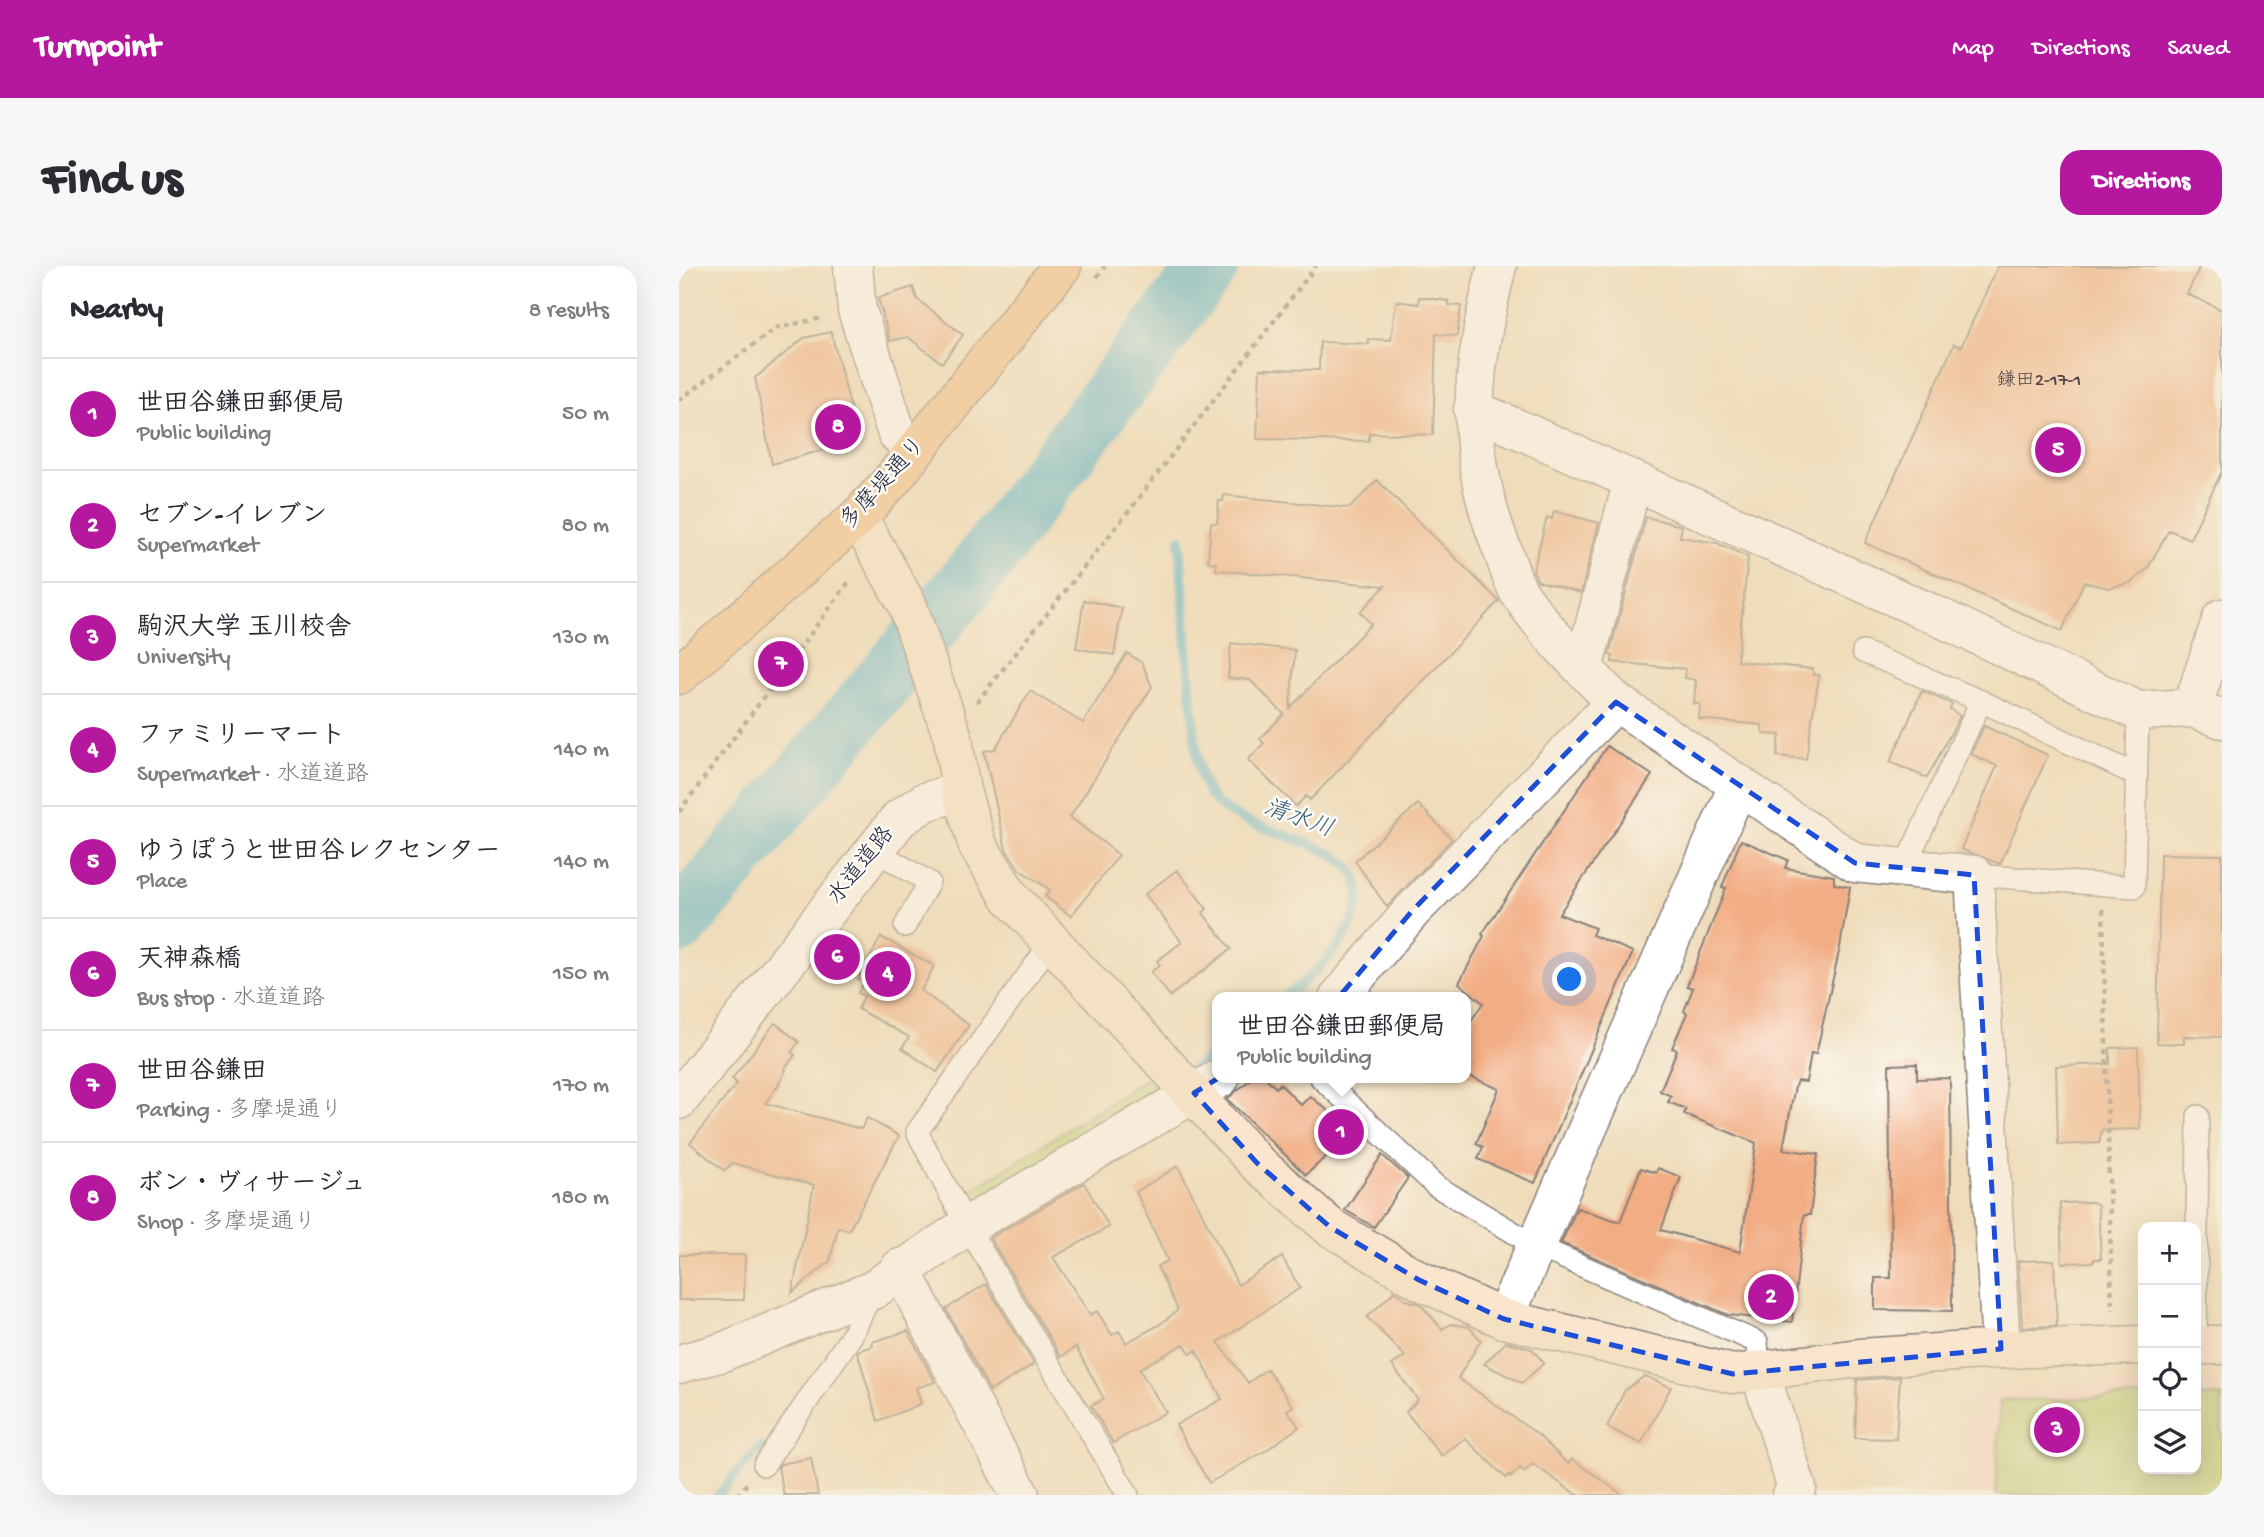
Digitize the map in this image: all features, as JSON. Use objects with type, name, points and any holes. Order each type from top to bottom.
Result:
[{"type":"main road","name":"多摩堤通り","points":[[679,675],[867,531],[916,450],[1062,266]]},
{"type":"street","points":[[853,266],[857,310],[897,434],[916,450]]},
{"type":"street","points":[[1497,266],[1481,329],[1473,409],[1476,465],[1489,515],[1519,593],[1583,669],[1616,702],[1855,863],[1974,875],[2000,1349]]},
{"type":"street","points":[[1473,409],[1935,615],[2138,711],[2207,714],[2222,618]]},
{"type":"street","points":[[1583,669],[1633,481]]},
{"type":"street","points":[[867,531],[907,604],[953,738],[961,791],[978,846],[1010,897],[1052,941],[1207,1086],[1257,1163],[1330,1227],[1419,1280],[1504,1319],[1733,1374],[1859,1358],[2000,1349],[2128,1345]]},
{"type":"street","points":[[1343,992],[1412,911],[1616,702]]},
{"type":"street","points":[[1504,1319],[1739,784]]},
{"type":"street","name":"水道道路","points":[[679,1100],[899,819],[925,802],[961,791]]},
{"type":"street","points":[[679,1364],[720,1353],[887,1279],[967,1226],[1207,1086]]},
{"type":"street","points":[[887,1279],[1020,1495]]},
{"type":"street","points":[[2201,1345],[2222,1345]]},
{"type":"street","points":[[1759,1369],[1797,1488],[1792,1495]]},
{"type":"lane","points":[[1863,652],[1981,701],[2134,774]]},
{"type":"lane","points":[[1904,869],[1981,701]]},
{"type":"lane","points":[[1974,875],[2134,887],[2134,774],[2138,711]]},
{"type":"lane","points":[[874,850],[929,882],[905,926]]},
{"type":"lane","points":[[1052,941],[917,1132],[967,1226],[1128,1495]]},
{"type":"lane","points":[[1326,1083],[1436,1186],[1536,1246],[1756,1342],[1759,1369]]},
{"type":"lane","points":[[2197,1285],[2198,1116]]},
{"type":"lane","points":[[764,1465],[887,1279]]},
{"type":"path","points":[[953,738],[973,707],[1132,507],[1316,266]]},
{"type":"path","points":[[679,400],[776,328],[857,310]]},
{"type":"path","points":[[679,812],[867,531]]},
{"type":"path","points":[[2102,884],[2128,1345]]},
{"type":"highlighted area","points":[[1616,702],[1855,863],[1974,875],[2001,1349],[1733,1374],[1504,1319],[1419,1280],[1330,1227],[1257,1163],[1194,1093],[1326,1012],[1412,911]]},
{"type":"shaded area","points":[[2222,1380],[2222,1495],[1968,1495],[1972,1391],[2138,1383],[2138,1474],[2201,1474],[2201,1381]]},
{"type":"green space","points":[[1161,1069],[1188,1097],[972,1223],[954,1202]]},
{"type":"green space","points":[[2222,1396],[2222,1495],[1996,1495],[2000,1400],[2138,1397],[2138,1474],[2201,1474],[2201,1397]]},
{"type":"building","points":[[1998,266],[2200,266],[2187,294],[2222,310],[2222,471],[2190,539],[2169,530],[2147,569],[2130,583],[2109,588],[2084,582],[2062,631],[1865,543],[1954,344],[1961,347]]},
{"type":"building","points":[[913,287],[917,299],[963,335],[942,363],[908,337],[890,341],[878,298]]},
{"type":"building","points":[[1419,297],[1449,301],[1449,305],[1461,306],[1457,336],[1436,334],[1433,435],[1369,433],[1369,441],[1257,439],[1260,369],[1319,370],[1320,342],[1369,344],[1369,339],[1391,340],[1396,301],[1419,304]]},
{"type":"building","points":[[831,332],[859,440],[772,464],[755,378],[804,338]]},
{"type":"building","points":[[1377,480],[1499,601],[1310,800],[1306,796],[1296,806],[1248,760],[1264,743],[1260,739],[1284,714],[1250,680],[1228,678],[1231,643],[1295,650],[1290,708],[1371,624],[1360,612],[1385,586],[1216,570],[1216,563],[1208,562],[1211,523],[1217,523],[1219,501],[1223,501],[1224,495],[1350,508]]},
{"type":"building","points":[[1554,511],[1599,523],[1581,593],[1538,581],[1533,571],[1547,517],[1552,519]]},
{"type":"building","points":[[1646,517],[1682,526],[1680,537],[1717,543],[1748,557],[1737,661],[1813,669],[1813,675],[1819,675],[1806,759],[1777,756],[1780,735],[1763,734],[1762,725],[1699,719],[1700,704],[1694,704],[1696,680],[1685,678],[1686,669],[1612,662],[1613,656],[1609,655]]},
{"type":"building","points":[[1084,600],[1122,608],[1114,655],[1076,648]]},
{"type":"building","points":[[1127,653],[1142,663],[1152,687],[1070,817],[1119,855],[1071,916],[1045,896],[1050,890],[1019,869],[1006,849],[984,751],[995,749],[1030,691],[1083,723]]},
{"type":"building","points":[[1922,691],[1952,704],[1950,709],[1960,716],[1927,778],[1890,762]]},
{"type":"building","points":[[1984,726],[2048,755],[2000,864],[1961,849],[1997,766],[1971,754]]},
{"type":"building","points":[[1607,746],[1652,775],[1559,914],[1595,928],[1592,935],[1633,952],[1535,1183],[1478,1159],[1483,1147],[1476,1144],[1499,1089],[1471,1077],[1471,1021],[1483,1003],[1459,983],[1484,936],[1482,934]]},
{"type":"building","points":[[1418,804],[1452,839],[1387,907],[1355,861]]},
{"type":"building","points":[[1741,840],[1788,860],[1785,868],[1834,876],[1834,884],[1850,887],[1840,947],[1816,1054],[1811,1053],[1806,1082],[1797,1081],[1795,1086],[1783,1149],[1818,1154],[1810,1215],[1804,1215],[1792,1322],[1728,1315],[1561,1243],[1577,1208],[1620,1222],[1641,1168],[1656,1173],[1658,1168],[1681,1177],[1661,1230],[1740,1252],[1756,1143],[1684,1114],[1686,1109],[1668,1102],[1671,1096],[1660,1091],[1677,1050],[1672,1048],[1687,1013],[1684,1011],[1693,988],[1687,986],[1726,888],[1722,887]]},
{"type":"building","points":[[2160,854],[2222,855],[2222,1037],[2184,1036],[2184,1044],[2157,1043]]},
{"type":"building","points":[[1177,870],[1207,909],[1203,913],[1231,949],[1170,996],[1151,972],[1160,965],[1157,961],[1182,942],[1145,894]]},
{"type":"building","points":[[881,937],[934,966],[921,991],[969,1025],[937,1072],[902,1048],[909,1037],[858,1009],[864,996],[858,993],[864,982],[858,979]]},
{"type":"building","points":[[775,1023],[799,1042],[791,1052],[795,1055],[765,1103],[861,1129],[867,1118],[899,1136],[849,1230],[838,1227],[830,1261],[792,1293],[814,1185],[732,1163],[725,1171],[690,1143],[737,1083],[732,1079]]},
{"type":"building","points":[[2138,1047],[2140,1129],[2102,1130],[2099,1143],[2058,1145],[2056,1066],[2110,1064],[2110,1048]]},
{"type":"building","points":[[1917,1064],[1917,1079],[1950,1078],[1952,1311],[1875,1310],[1875,1278],[1891,1278],[1889,1065]]},
{"type":"building","points":[[1246,1083],[1271,1083],[1276,1088],[1280,1084],[1301,1105],[1310,1096],[1342,1122],[1324,1139],[1334,1149],[1306,1175],[1227,1099]]},
{"type":"building","points":[[1382,1155],[1408,1178],[1374,1227],[1345,1210]]},
{"type":"building","points":[[1178,1166],[1238,1285],[1282,1257],[1300,1288],[1218,1342],[1248,1383],[1267,1369],[1293,1406],[1287,1410],[1299,1427],[1265,1451],[1209,1483],[1176,1425],[1222,1399],[1196,1350],[1191,1354],[1184,1344],[1139,1369],[1166,1412],[1113,1443],[1091,1406],[1104,1399],[1076,1347],[1061,1357],[990,1238],[1084,1183],[1109,1227],[1053,1257],[1090,1315],[1097,1311],[1112,1335],[1119,1331],[1126,1343],[1159,1325],[1178,1310],[1157,1266],[1168,1261],[1136,1192]]},
{"type":"building","points":[[2093,1202],[2098,1205],[2101,1259],[2094,1259],[2094,1262],[2062,1263],[2060,1203]]},
{"type":"building","points":[[679,1255],[745,1255],[744,1300],[679,1300]]},
{"type":"building","points":[[2054,1260],[2057,1326],[2022,1327],[2018,1261]]},
{"type":"building","points":[[986,1284],[1034,1364],[990,1391],[946,1309]]},
{"type":"building","points":[[1395,1291],[1406,1300],[1420,1304],[1442,1329],[1451,1324],[1469,1327],[1481,1340],[1458,1378],[1537,1434],[1568,1464],[1572,1459],[1623,1495],[1577,1495],[1533,1464],[1524,1472],[1520,1468],[1506,1478],[1465,1438],[1442,1456],[1406,1412],[1418,1400],[1392,1365],[1405,1356],[1367,1317]]},
{"type":"building","points":[[908,1331],[935,1382],[916,1388],[921,1404],[878,1421],[857,1351],[873,1346],[872,1342]]},
{"type":"building","points":[[1506,1342],[1532,1349],[1544,1363],[1522,1383],[1484,1364]]},
{"type":"building","points":[[1645,1376],[1671,1387],[1641,1444],[1607,1427],[1625,1390]]},
{"type":"building","points":[[1900,1377],[1896,1439],[1855,1438],[1857,1380]]},
{"type":"building","points":[[811,1458],[818,1495],[784,1495],[778,1467],[781,1464]]},
{"type":"waterway","points":[[679,924],[976,572],[1209,266]]},
{"type":"waterway","name":"清水川","points":[[1180,539],[1195,744],[1208,792],[1223,808],[1246,820],[1325,851],[1345,864],[1357,881],[1358,903],[1347,931],[1330,956],[1291,992]]},
{"type":"waterway","name":"清水川","points":[[1187,1075],[1212,1055]]},
{"type":"waterway","name":"清水川","points":[[718,1495],[761,1446]]},
{"type":"place","name":"ボン・ヴィサージュ","points":[[838,427]]},
{"type":"place","name":"ゆうぽうと世田谷レクセンター","points":[[2058,450]]},
{"type":"place","name":"世田谷鎌田","points":[[781,664]]},
{"type":"place","name":"天神森橋","points":[[837,957]]},
{"type":"place","name":"ファミリーマート","points":[[888,974]]},
{"type":"place","name":"世田谷鎌田郵便局","points":[[1341,1132]]},
{"type":"place","name":"セブン-イレブン","points":[[1771,1297]]},
{"type":"place","name":"駒沢大学 玉川校舎","points":[[2057,1430]]}]
